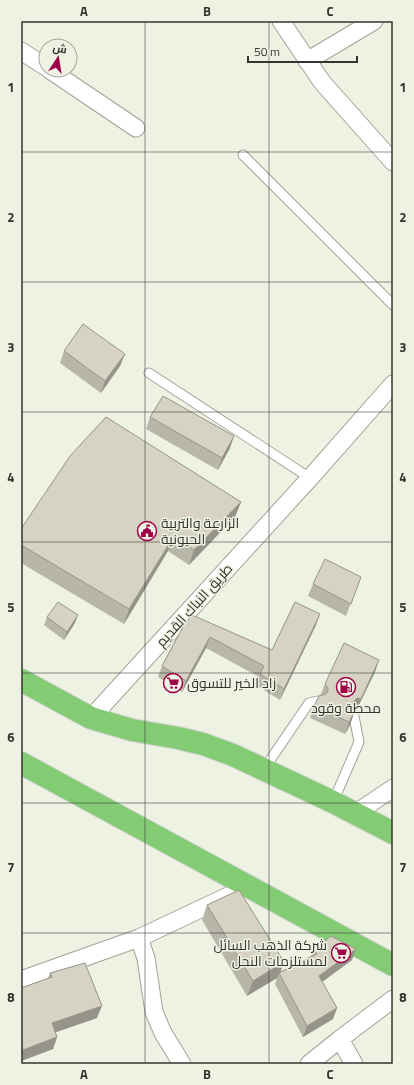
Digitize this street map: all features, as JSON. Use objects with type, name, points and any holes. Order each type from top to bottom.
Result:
[{"type":"highway","points":[[21,680],[91,718],[132,730],[203,744],[233,755],[356,813],[393,833]]},
{"type":"highway","points":[[21,763],[393,965]]},
{"type":"street","points":[[281,21],[322,82],[393,162]]},
{"type":"street","points":[[307,60],[374,21]]},
{"type":"street","points":[[21,51],[38,63]]},
{"type":"street","points":[[62,78],[136,128]]},
{"type":"street","name":"طريق النباك القديم","points":[[91,718],[310,478],[393,384]]},
{"type":"street","points":[[356,813],[393,788]]},
{"type":"street","points":[[21,980],[139,938],[248,887]]},
{"type":"street","points":[[139,938],[146,958],[154,1012],[163,1033],[182,1064]]},
{"type":"street","points":[[309,1064],[393,999]]},
{"type":"street","points":[[340,1039],[354,1064]]},
{"type":"lane","points":[[243,155],[393,305]]},
{"type":"lane","points":[[150,373],[310,478]]},
{"type":"lane","points":[[264,769],[310,703],[318,701]]},
{"type":"lane","points":[[333,802],[359,742],[354,716]]},
{"type":"building","points":[[83,324],[125,354],[105,381],[64,351]]},
{"type":"building","points":[[163,396],[234,436],[222,458],[150,417]]},
{"type":"building","points":[[106,417],[241,502],[194,550],[174,536],[129,609],[21,545],[21,529],[70,456]]},
{"type":"building","points":[[325,559],[361,577],[351,604],[313,584]]},
{"type":"building","points":[[58,602],[78,615],[67,632],[47,617]]},
{"type":"building","points":[[295,602],[320,614],[284,689],[260,674],[264,666],[210,637],[186,681],[162,666],[184,625],[192,615],[272,650]]},
{"type":"building","name":"محطة وقود","points":[[344,643],[379,660],[361,699],[357,698],[353,702],[354,713],[349,722],[314,706],[319,696],[326,694],[328,691],[325,684]]},
{"type":"building","points":[[239,890],[284,962],[253,981],[207,905]]},
{"type":"building","points":[[331,936],[356,949],[319,976],[337,1008],[307,1026],[279,973],[317,954],[314,950]]},
{"type":"building","points":[[85,963],[102,1006],[52,1023],[57,1037],[23,1050],[21,1041],[21,988],[52,977],[50,973]]},
{"type":"place","name":"الزارعة والتربية الحيونية","points":[[147,531]]},
{"type":"place","name":"زاد الخير للتسوق","points":[[173,683]]},
{"type":"place","name":"محطة وقود","points":[[346,687]]},
{"type":"place","name":"شركة الذهب السائل لمستلزمات النحل","points":[[341,953]]}]
